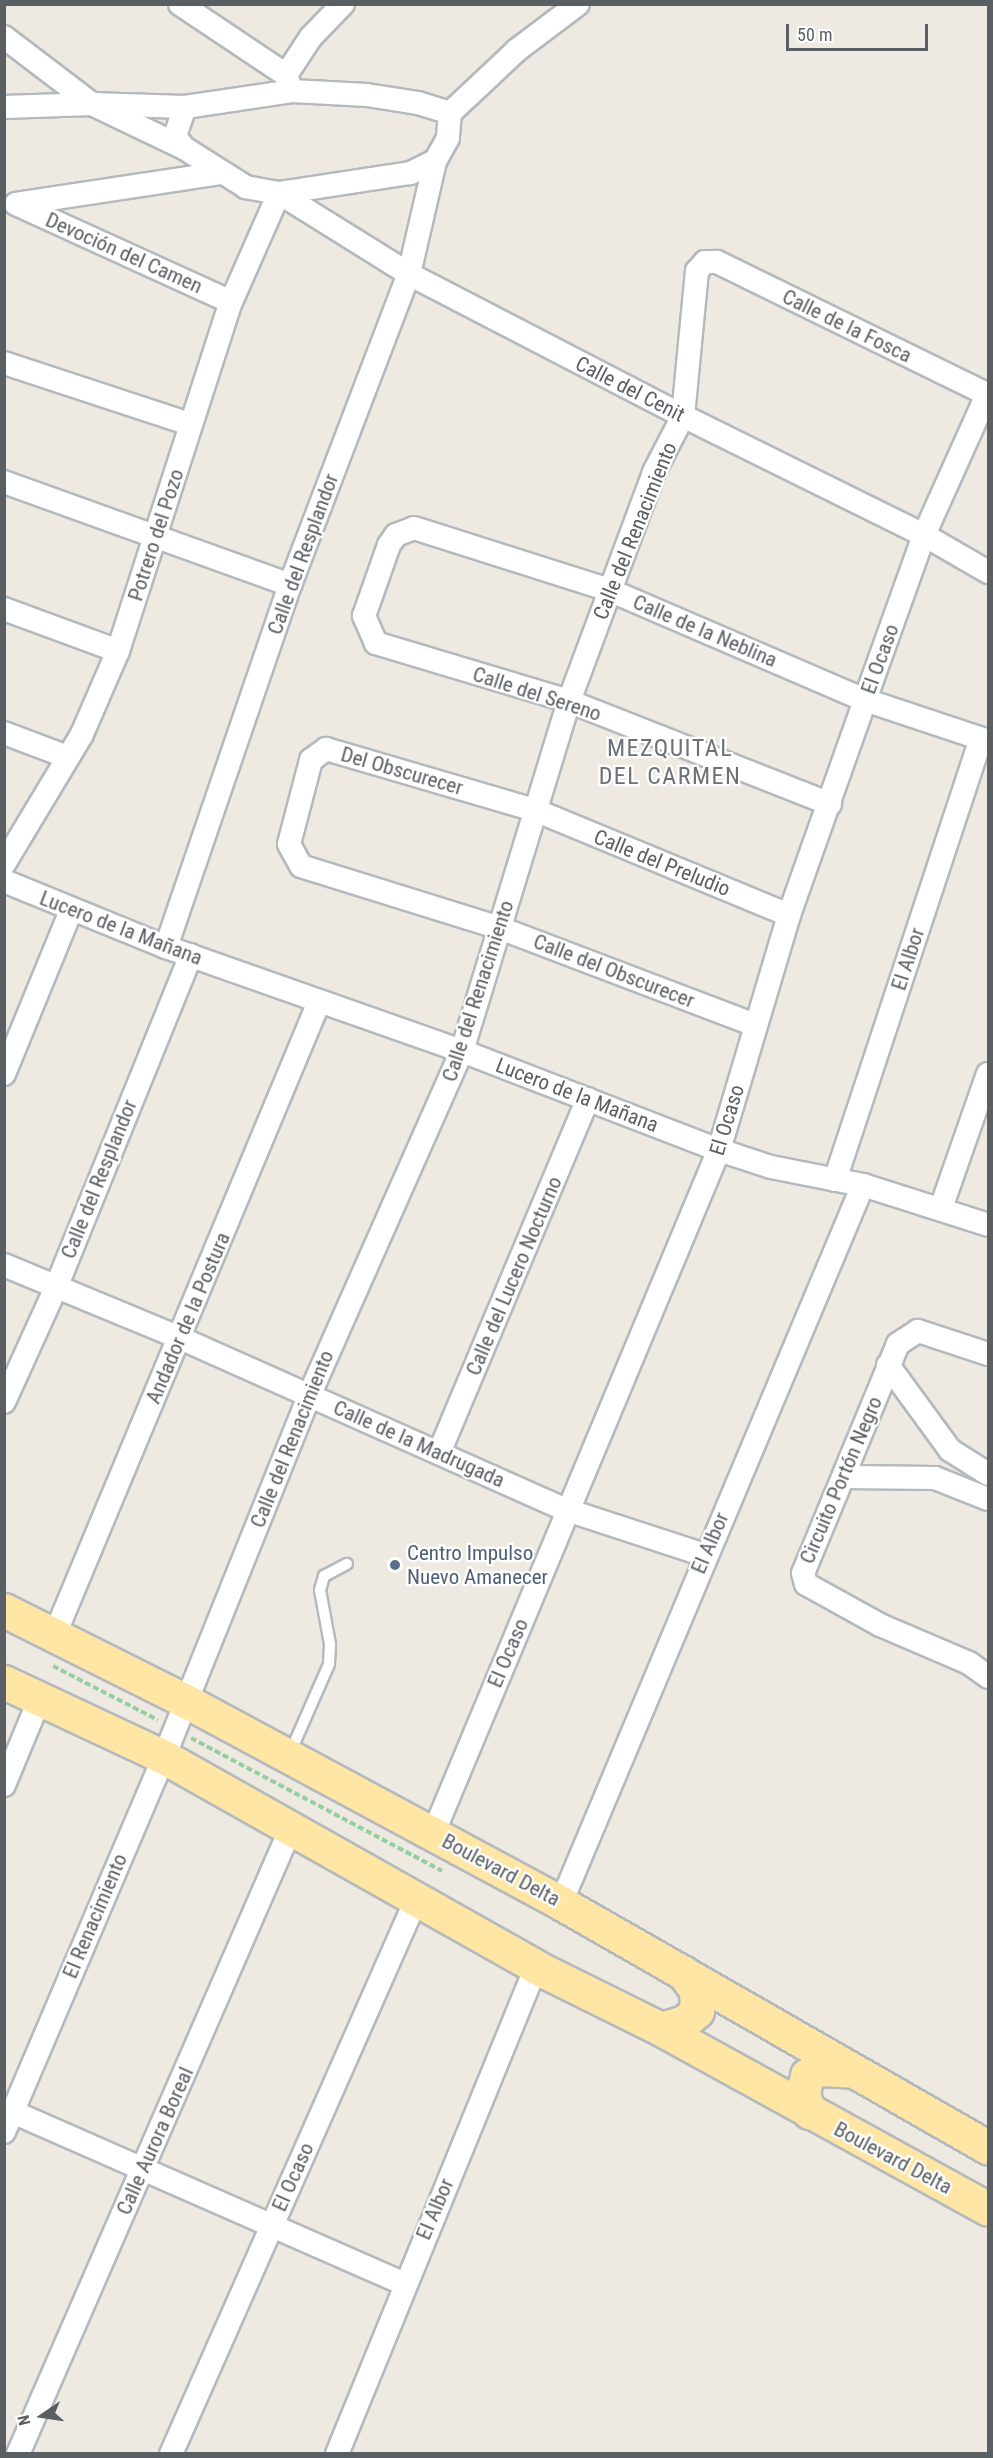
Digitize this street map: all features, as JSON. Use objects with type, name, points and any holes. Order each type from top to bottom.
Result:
[{"type":"main road","name":"Boulevard Delta","points":[[4,1610],[51,1648],[175,1729],[291,1828],[536,1966],[660,2029],[988,2209]]},
{"type":"main road","name":"Boulevard Delta","points":[[4,1682],[40,1698],[288,1756],[561,1903],[988,2148]]},
{"type":"main road","points":[[660,2029],[684,2022],[697,2011],[696,1990],[683,1972]]},
{"type":"main road","points":[[809,2112],[803,2092],[807,2074],[820,2069],[855,2071]]},
{"type":"street","points":[[180,4],[289,83]]},
{"type":"street","points":[[289,83],[311,37],[343,4]]},
{"type":"street","points":[[4,107],[92,104],[185,107],[289,83],[418,103],[450,113],[516,50],[578,4]]},
{"type":"street","points":[[4,38],[92,104],[184,148],[246,187],[279,193],[410,173],[435,161]]},
{"type":"street","points":[[184,148],[175,136],[185,107]]},
{"type":"street","name":"Calle del Resplandor","points":[[166,947],[290,585],[409,274],[435,161],[448,138],[450,113]]},
{"type":"street","points":[[10,204],[222,173]]},
{"type":"street","name":"Calle del Cenit","points":[[279,193],[409,274],[683,416],[924,535],[988,572]]},
{"type":"street","name":"Potrero del Pozo","points":[[4,864],[82,734],[117,651],[231,302],[279,193]]},
{"type":"street","name":"Devoción del Camen","points":[[10,204],[231,302]]},
{"type":"street","name":"Calle de la Fosca","points":[[705,262],[717,262],[988,395]]},
{"type":"street","name":"Calle del Renacimiento","points":[[175,1729],[309,1396],[462,1051],[569,701],[654,472],[683,416],[698,270],[705,262]]},
{"type":"street","points":[[4,363],[190,424]]},
{"type":"street","name":"El Ocaso","points":[[434,1834],[567,1510],[719,1150],[789,915],[830,804],[865,699],[924,535],[988,395]]},
{"type":"street","points":[[4,482],[290,585]]},
{"type":"street","name":"Calle de la Neblina","points":[[376,643],[364,616],[389,545],[396,535],[414,528],[609,590],[865,699],[985,740]]},
{"type":"street","points":[[4,609],[117,651]]},
{"type":"street","name":"Calle del Sereno","points":[[376,643],[569,701],[830,804]]},
{"type":"street","points":[[4,733],[68,757]]},
{"type":"street","name":"El Albor","points":[[835,1179],[985,740]]},
{"type":"street","name":"Del Obscurecer","points":[[301,866],[289,844],[310,760],[326,749],[535,810]]},
{"type":"street","name":"Calle del Preludio","points":[[535,810],[789,915]]},
{"type":"street","name":"Calle del Obscurecer","points":[[301,866],[500,928],[755,1025]]},
{"type":"street","name":"Lucero de la Mañana","points":[[4,881],[71,911],[166,947],[462,1051],[719,1150],[771,1167],[863,1185],[941,1208],[988,1225]]},
{"type":"street","points":[[4,1074],[71,911]]},
{"type":"street","name":"Calle del Resplandor","points":[[4,1402],[57,1285],[191,955]]},
{"type":"street","name":"Andador de la Postura","points":[[51,1648],[319,1002]]},
{"type":"street","points":[[941,1208],[988,1074]]},
{"type":"street","name":"Calle del Lucero Nocturno","points":[[439,1453],[588,1099]]},
{"type":"street","name":"El Albor","points":[[561,1903],[705,1555],[863,1185]]},
{"type":"street","name":"Calle de la Madrugada","points":[[4,1265],[57,1285],[180,1338],[567,1510],[705,1555]]},
{"type":"street","name":"Circuito Portón Negro","points":[[988,1354],[918,1331],[898,1344],[846,1477],[803,1573],[806,1584],[880,1626],[969,1663],[988,1677]]},
{"type":"street","points":[[888,1365],[950,1450],[988,1474]]},
{"type":"street","points":[[935,1478],[950,1450]]},
{"type":"street","points":[[846,1477],[935,1478],[988,1499]]},
{"type":"street","points":[[4,1785],[40,1698]]},
{"type":"street","name":"El Renacimiento","points":[[9,2122],[175,1729]]},
{"type":"street","name":"Calle Aurora Boreal","points":[[18,2454],[291,1828]]},
{"type":"street","name":"El Ocaso","points":[[171,2454],[416,1900]]},
{"type":"street","name":"El Albor","points":[[337,2454],[404,2284],[536,1966]]},
{"type":"street","points":[[9,2122],[142,2169],[404,2284]]},
{"type":"lane","points":[[288,1756],[329,1664],[320,1590],[324,1576],[347,1564]]},
{"type":"path","points":[[51,1648],[175,1729],[445,1872]]},
{"type":"place","name":"Centro Impulso Nuevo Amanecer","points":[[395,1565]]},
{"type":"district","name":"MEZQUITAL DEL CARMEN","points":[[670,763]]}]
